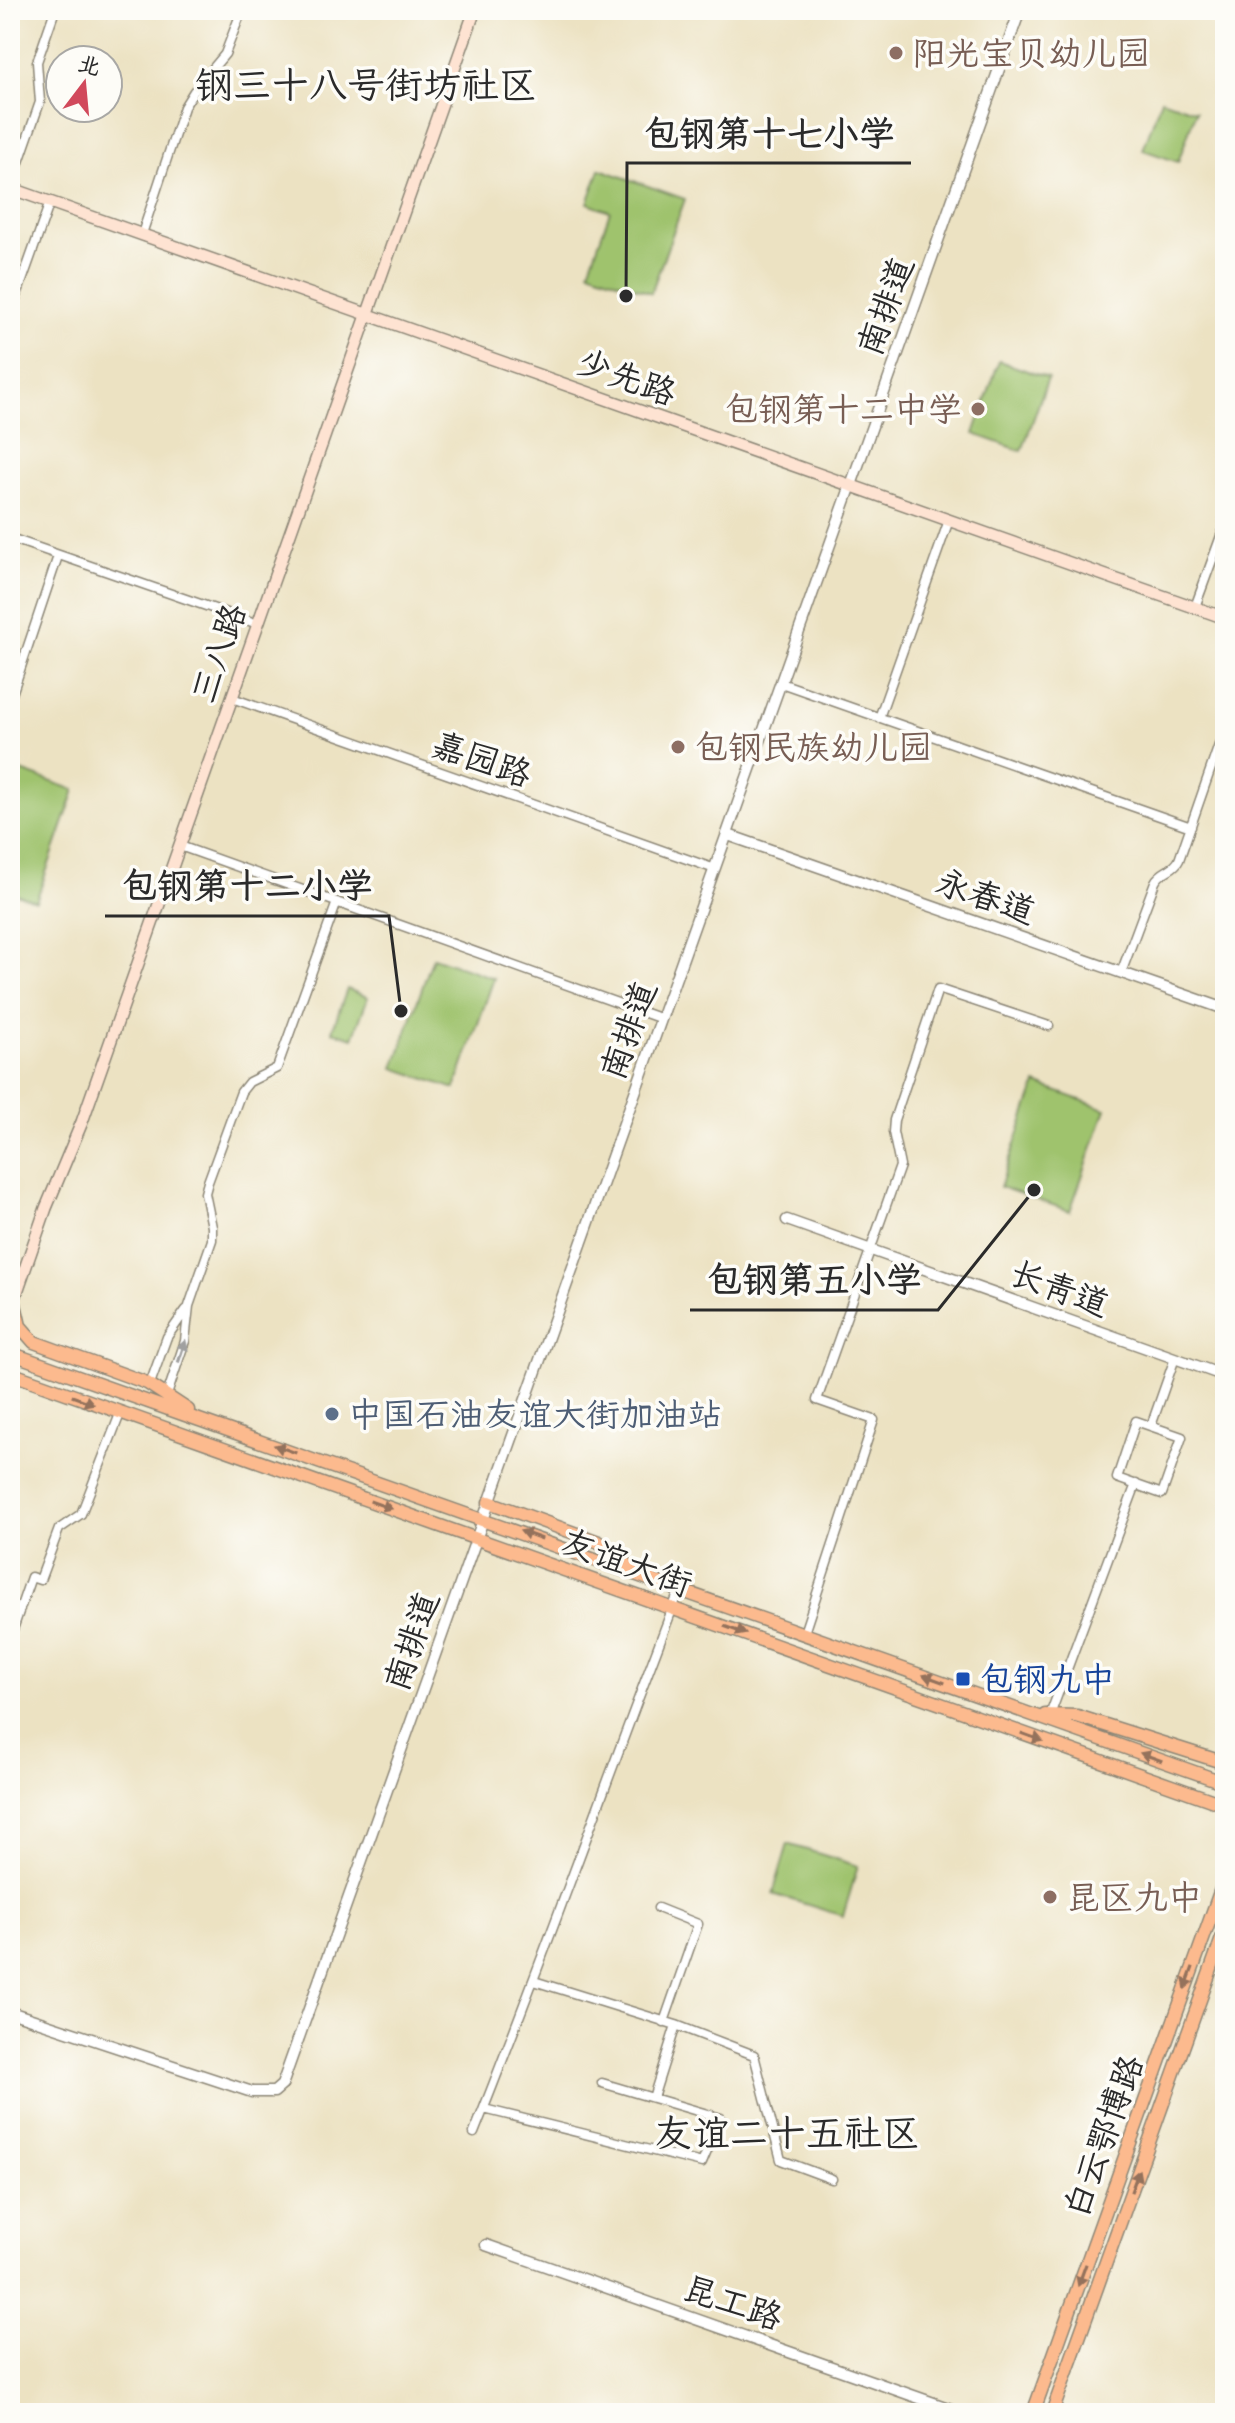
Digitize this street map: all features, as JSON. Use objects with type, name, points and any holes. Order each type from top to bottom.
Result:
[{"type":"main road","name":"三八路","points":[[12,1306],[46,1208],[82,1122],[475,10]]},
{"type":"main road","name":"少先路","points":[[10,188],[1225,618]]},
{"type":"main road","points":[[12,1306],[20,1326],[34,1342],[150,1384],[201,1419]]},
{"type":"main road","name":"友谊大街","points":[[10,1353],[484,1518],[1225,1783]]},
{"type":"main road","name":"友谊大街","points":[[10,1373],[1225,1805]]},
{"type":"main road","points":[[489,1502],[599,1542],[642,1576]]},
{"type":"main road","points":[[1034,1715],[1077,1716],[1225,1763]]},
{"type":"main road","name":"白云鄂博路","points":[[1033,2413],[1225,1878]]},
{"type":"main road","name":"白云鄂博路","points":[[1052,2413],[1225,1930]]},
{"type":"street","points":[[10,188],[40,102],[37,62],[55,10]]},
{"type":"street","points":[[142,234],[184,107],[225,54],[242,10]]},
{"type":"street","name":"南排道","points":[[10,2012],[252,2092],[274,2092],[282,2085],[1020,10]]},
{"type":"street","points":[[10,315],[50,202]]},
{"type":"street","points":[[879,718],[949,520]]},
{"type":"street","points":[[1195,607],[1225,525]]},
{"type":"street","points":[[10,538],[258,624]]},
{"type":"street","points":[[10,700],[58,556]]},
{"type":"street","points":[[781,683],[1191,827]]},
{"type":"street","name":"嘉园路","points":[[232,698],[715,869]]},
{"type":"street","points":[[1121,973],[1155,882],[1162,872],[1177,865],[1220,742],[1225,744]]},
{"type":"street","name":"永春道","points":[[728,835],[1225,1009]]},
{"type":"street","points":[[180,846],[662,1019]]},
{"type":"street","points":[[167,1395],[185,1341],[189,1306],[213,1235],[206,1188],[241,1092],[249,1082],[277,1068],[337,902]]},
{"type":"street","points":[[804,1633],[874,1420],[817,1400],[900,1166],[893,1132],[894,1120],[938,989],[1049,1026]]},
{"type":"street","name":"长青道","points":[[787,1220],[1225,1376]]},
{"type":"street","points":[[150,1384],[167,1337],[189,1306]]},
{"type":"street","points":[[1151,1426],[1175,1358]]},
{"type":"street","points":[[10,1638],[31,1577],[40,1580],[59,1529],[81,1514],[120,1414]]},
{"type":"street","points":[[1136,1421],[1182,1437],[1162,1494],[1136,1484],[1117,1478],[1136,1421]]},
{"type":"street","points":[[1050,1715],[1136,1484]]},
{"type":"street","points":[[474,2133],[680,1589]]},
{"type":"street","points":[[658,1908],[698,1924],[664,2022]]},
{"type":"street","points":[[534,1981],[676,2025],[754,2055],[781,2160],[832,2179]]},
{"type":"street","points":[[653,2098],[676,2025]]},
{"type":"street","points":[[484,2109],[702,2163],[721,2118],[602,2083]]},
{"type":"street","name":"昆工路","points":[[486,2245],[962,2413]]},
{"type":"green space","points":[[1161,99],[1196,111],[1178,162],[1143,150]]},
{"type":"green space","points":[[600,169],[685,199],[651,293],[589,271],[610,211],[588,203]]},
{"type":"green space","points":[[999,361],[1048,378],[1022,451],[974,434]]},
{"type":"green space","points":[[13,768],[75,790],[36,901],[10,892],[10,776]]},
{"type":"green space","points":[[433,957],[494,978],[455,1089],[394,1068]]},
{"type":"green space","points":[[347,989],[368,997],[353,1038],[332,1031]]},
{"type":"green space","points":[[1036,1084],[1106,1109],[1070,1211],[1000,1187]]},
{"type":"green space","points":[[788,1844],[858,1866],[843,1916],[773,1894]]},
{"type":"place","name":"阳光宝贝幼儿园","points":[[896,53]]},
{"type":"place","name":"包钢第十七小学","points":[[626,296]]},
{"type":"place","name":"包钢第十二中学","points":[[978,409]]},
{"type":"place","name":"包钢民族幼儿园","points":[[678,747]]},
{"type":"place","name":"包钢第十二小学","points":[[401,1011]]},
{"type":"place","name":"包钢第五小学","points":[[1034,1190]]},
{"type":"place","name":"中国石油友谊大街加油站","points":[[332,1414]]},
{"type":"place","name":"包钢九中","points":[[963,1679]]},
{"type":"place","name":"昆区九中","points":[[1050,1897]]},
{"type":"district","name":"钢三十八号街坊社区","points":[[366,85]]},
{"type":"district","name":"友谊二十五社区","points":[[787,2133]]}]
